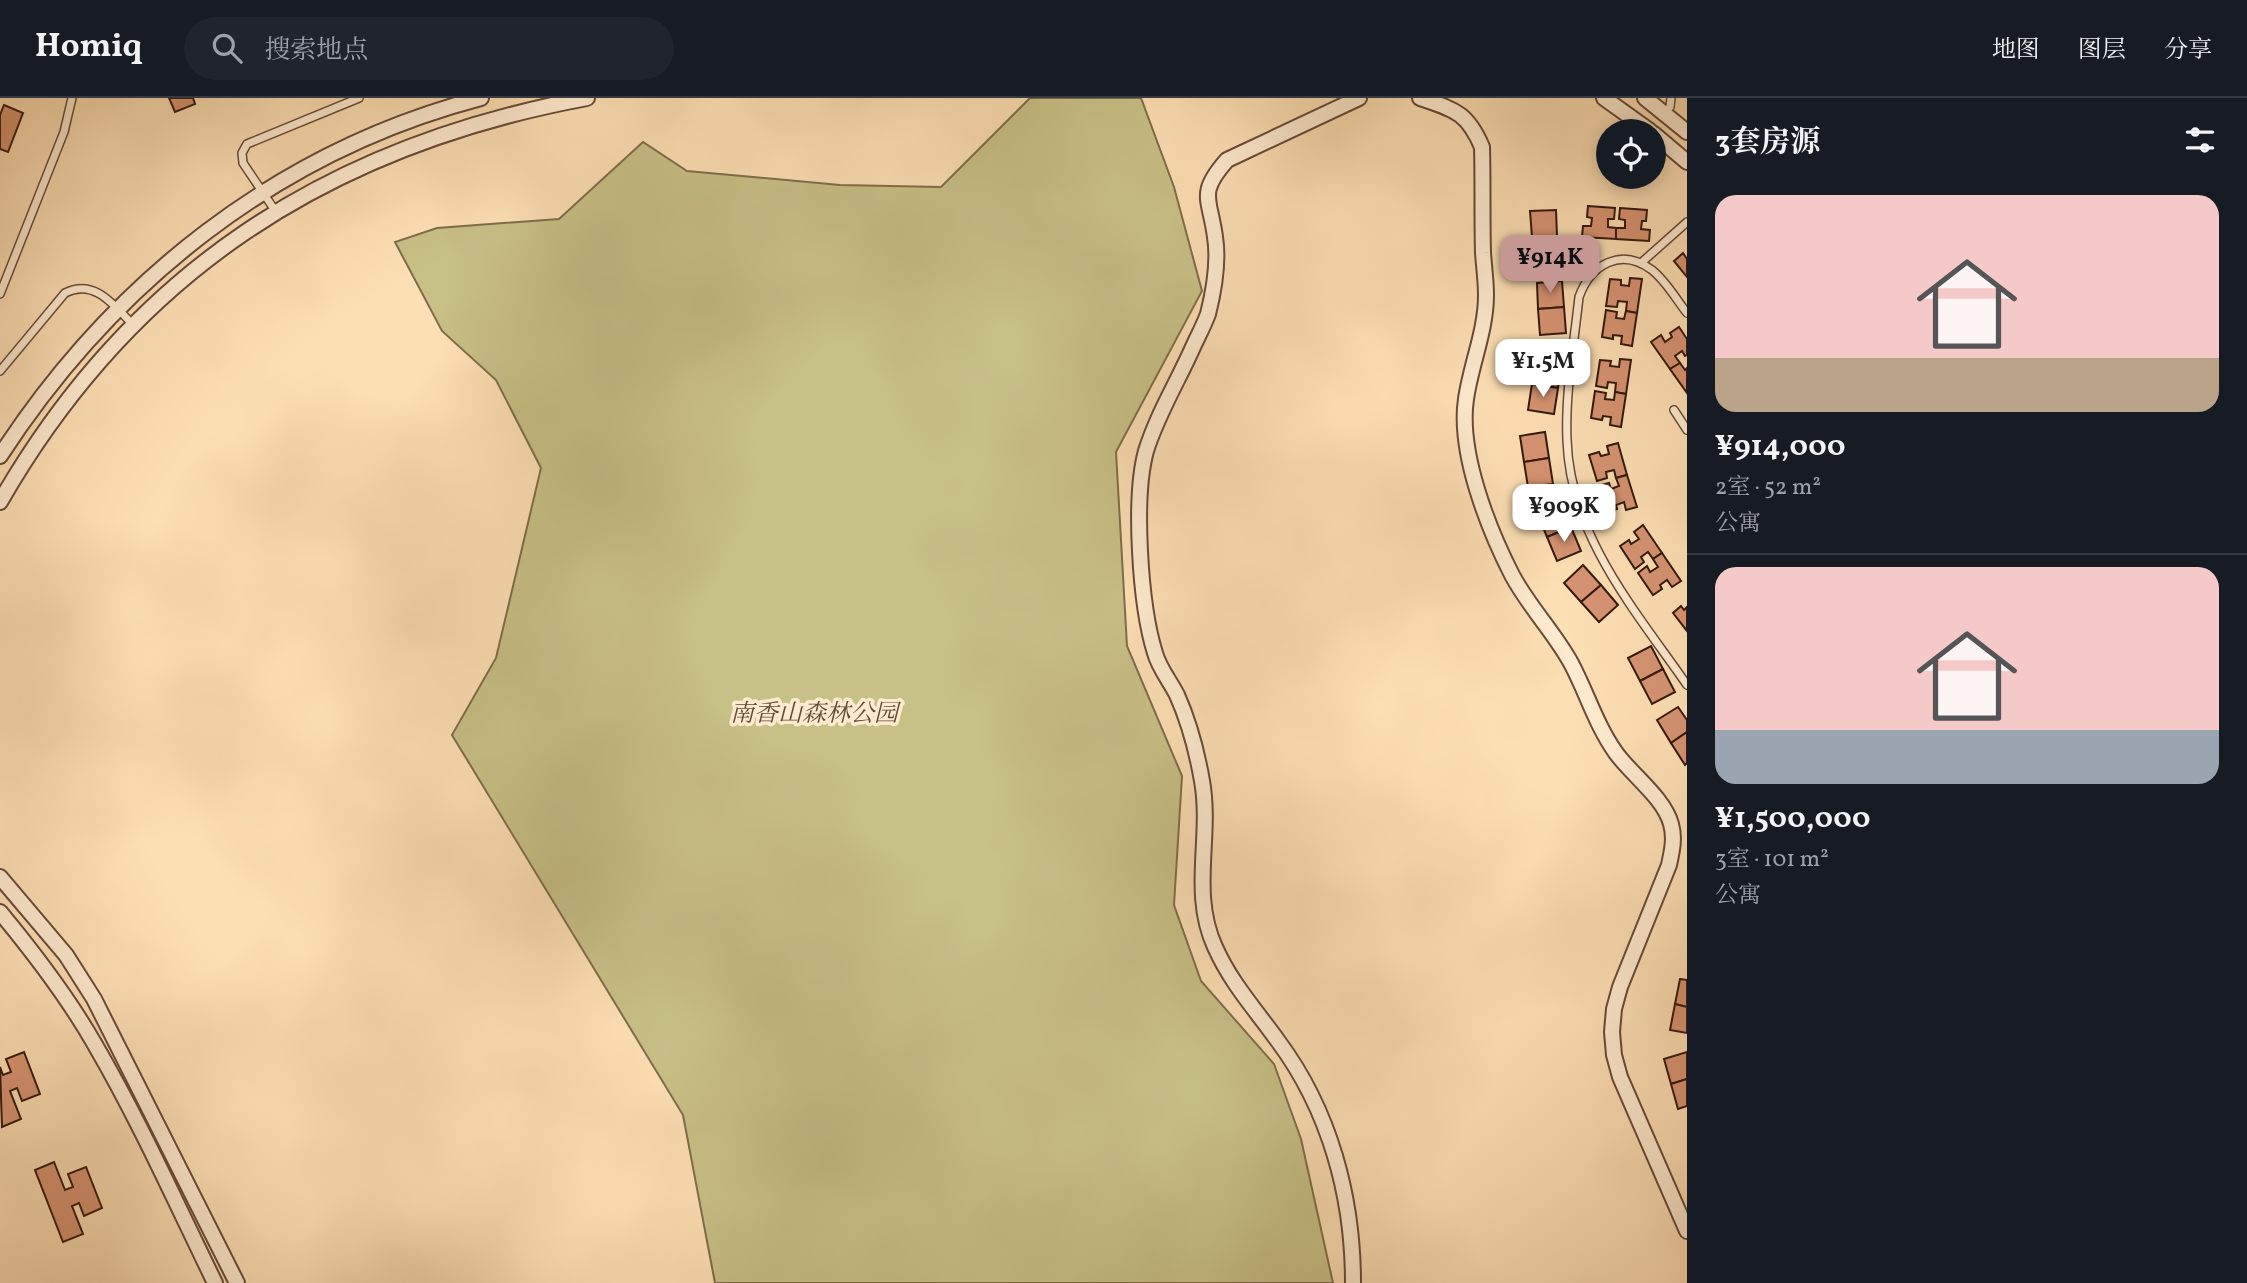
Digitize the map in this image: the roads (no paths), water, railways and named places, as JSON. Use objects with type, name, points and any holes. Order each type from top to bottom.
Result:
[{"type":"street","points":[[0,456],[64,366],[117,308],[184,248],[263,193],[348,147],[406,122],[481,98]]},
{"type":"street","points":[[0,502],[37,442],[99,362],[133,325],[219,250],[276,212],[358,168],[414,144],[533,108],[587,98]]},
{"type":"street","points":[[1353,1283],[1353,1251],[1348,1207],[1338,1163],[1323,1121],[1303,1080],[1279,1042],[1229,977],[1209,930],[1203,905],[1201,868],[1206,830],[1203,784],[1193,739],[1177,695],[1155,654],[1143,587],[1139,487],[1144,458],[1154,429],[1207,317],[1216,278],[1216,238],[1207,200],[1211,178],[1227,160],[1343,102],[1359,98]]},
{"type":"street","points":[[1420,98],[1457,111],[1473,127],[1482,147],[1486,296],[1481,340],[1469,384],[1464,416],[1466,448],[1476,486],[1514,578],[1572,664],[1597,720],[1615,752],[1662,804],[1671,824],[1673,845],[1669,865],[1620,987],[1612,1032],[1620,1077],[1687,1231]]},
{"type":"street","points":[[1604,98],[1633,119]]},
{"type":"street","points":[[1644,98],[1687,132]]},
{"type":"street","points":[[1666,145],[1687,162]]},
{"type":"street","points":[[0,877],[66,955],[94,999],[237,1283]]},
{"type":"street","points":[[0,912],[39,960],[93,1042],[141,1132],[215,1283]]},
{"type":"lane","points":[[0,294],[64,132],[72,98]]},
{"type":"lane","points":[[276,212],[243,163],[242,153],[247,144],[359,98]]},
{"type":"lane","points":[[1664,113],[1670,107],[1671,98]]},
{"type":"lane","points":[[1641,263],[1687,222]]},
{"type":"lane","points":[[1687,313],[1655,272],[1641,263],[1625,260],[1609,262],[1595,270],[1582,289],[1568,404],[1567,440],[1569,465],[1580,513],[1594,547],[1613,579],[1687,685]]},
{"type":"lane","points":[[0,371],[65,293],[75,288],[98,292],[133,325]]},
{"type":"lane","points":[[1674,410],[1687,429]]},
{"type":"park label","name":"南香山森林公园","points":[[814,715]]}]
